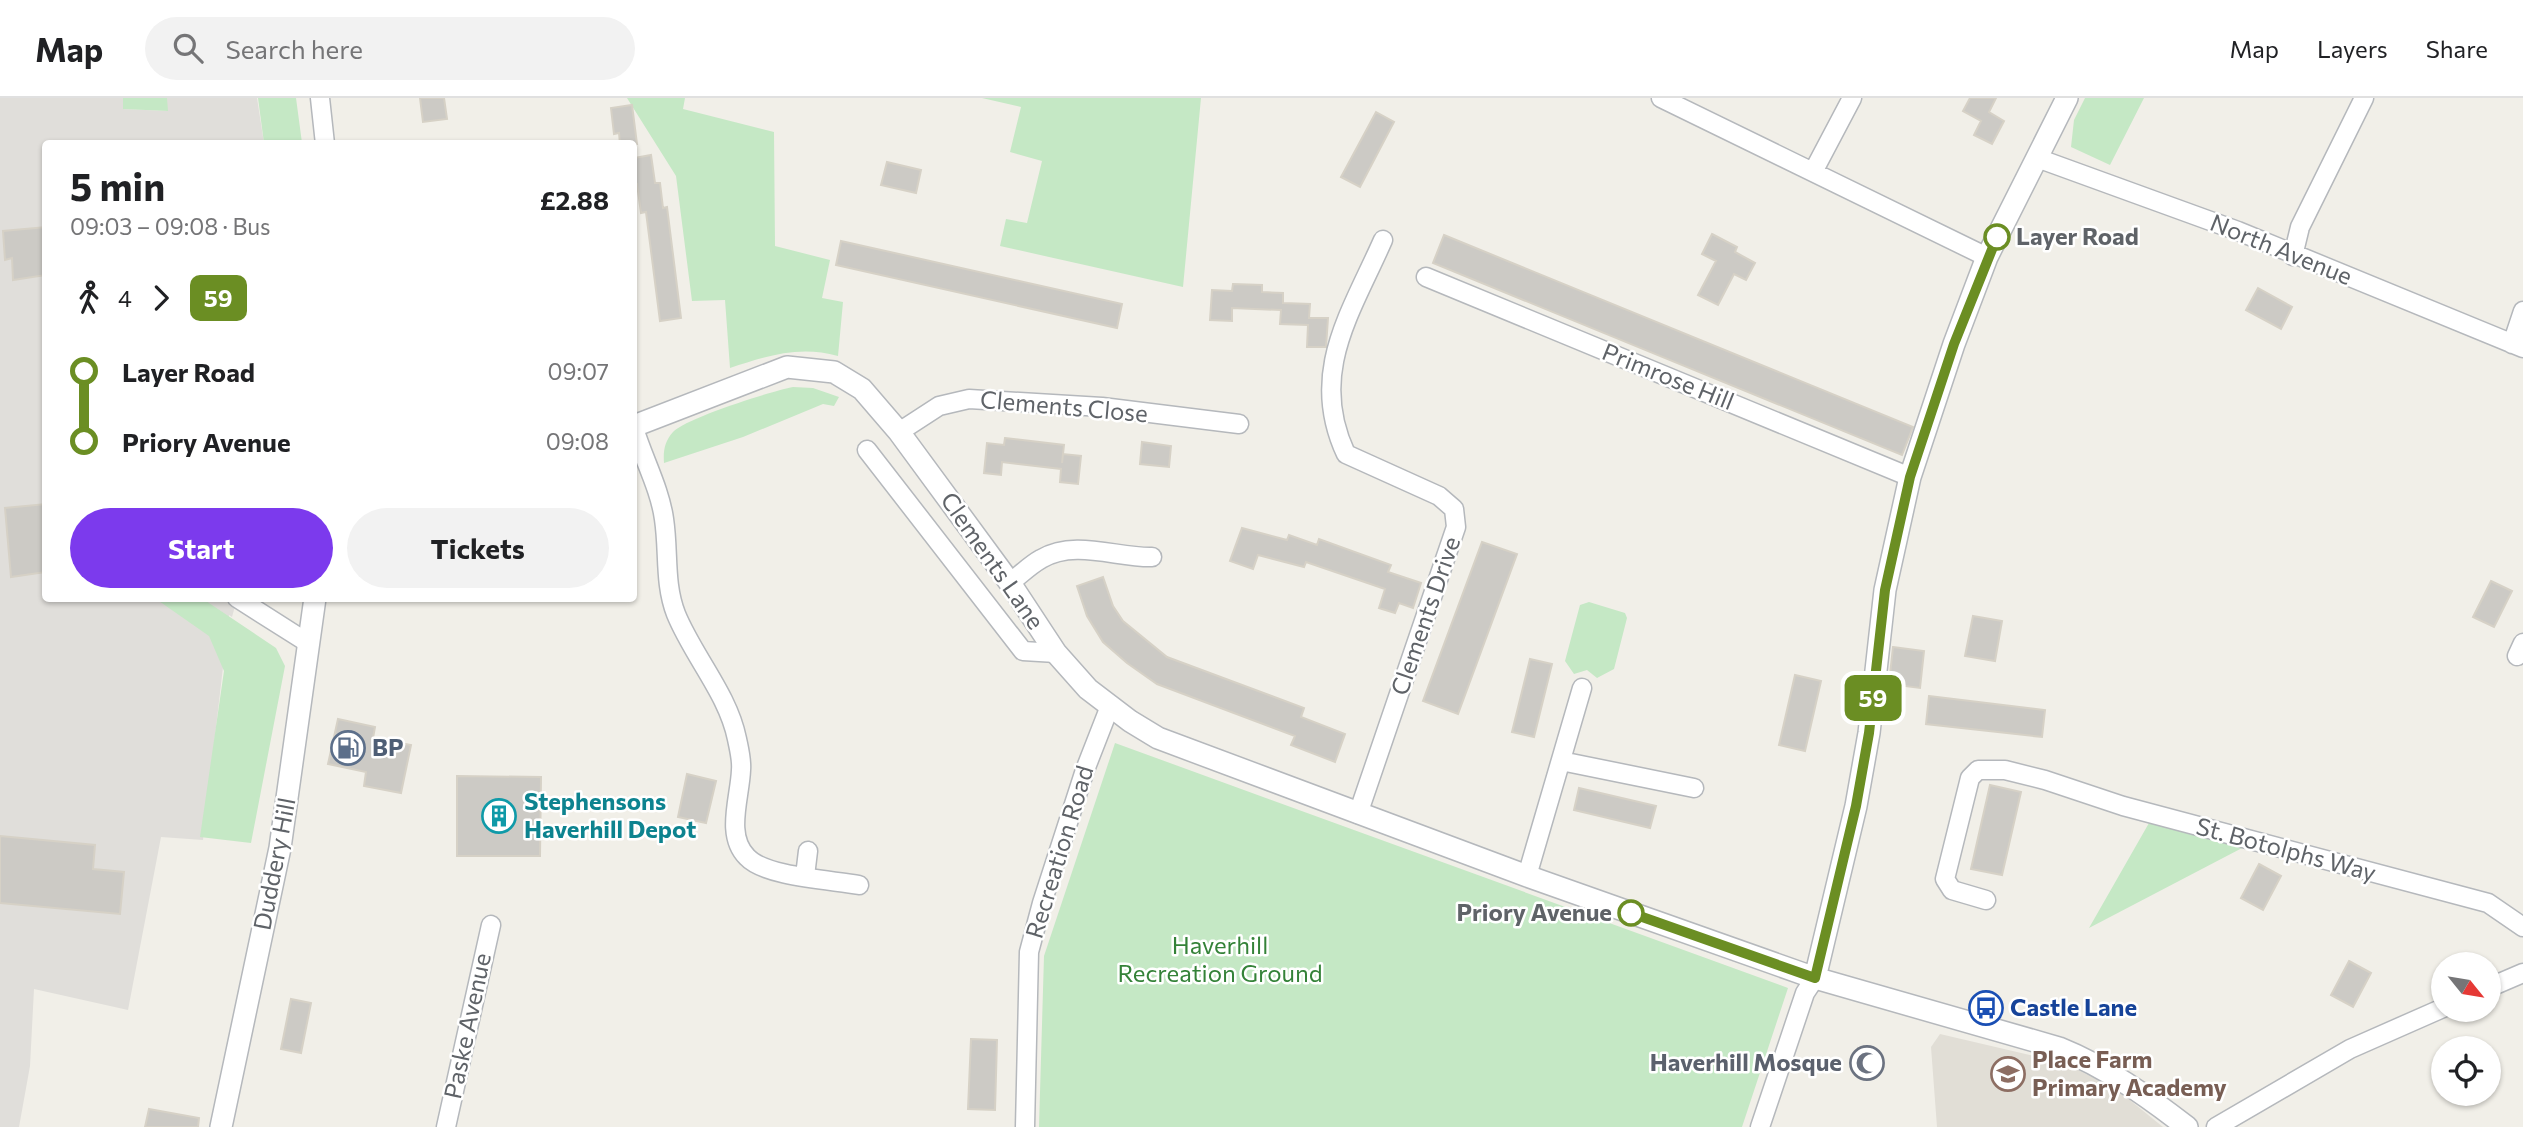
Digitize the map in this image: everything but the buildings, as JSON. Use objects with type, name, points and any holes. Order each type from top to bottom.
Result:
[{"type":"street","points":[[320,98],[325,140]]},
{"type":"street","points":[[1661,98],[1987,257]]},
{"type":"street","points":[[1813,172],[1852,98]]},
{"type":"street","points":[[1760,1127],[1805,993],[1815,978],[1856,806],[1869,733],[1885,590],[1910,477],[1954,344],[1987,257],[2067,98]]},
{"type":"street","points":[[2293,256],[2300,227],[2364,98]]},
{"type":"street","name":"North Avenue","points":[[2037,158],[2238,231],[2293,256],[2518,346]]},
{"type":"street","name":"Clements Drive","points":[[1358,814],[1456,527],[1454,509],[1439,496],[1346,454],[1338,435],[1332,404],[1333,354],[1383,240]]},
{"type":"street","name":"Primrose Hill","points":[[1426,277],[1910,477]]},
{"type":"street","points":[[2518,346],[2523,311]]},
{"type":"street","name":"Clements Lane","points":[[637,426],[787,366],[834,372],[862,389],[899,432],[1010,583],[1056,653],[1088,689],[1158,738],[1527,876],[1815,978],[2009,1031],[2082,1057],[2138,1090],[2187,1127]]},
{"type":"street","name":"Clements Close","points":[[899,432],[939,406],[970,399],[1102,407],[1239,424]]},
{"type":"street","points":[[637,436],[664,518],[668,583],[675,612],[691,649],[725,705],[736,735],[742,768],[735,829],[739,848],[749,860],[764,869],[859,885]]},
{"type":"street","points":[[867,450],[1023,651],[1056,653]]},
{"type":"street","points":[[1010,583],[1043,558],[1063,551],[1096,550],[1152,558]]},
{"type":"street","points":[[243,602],[308,643]]},
{"type":"street","name":"Duddery Hill","points":[[221,1127],[281,848],[314,602]]},
{"type":"street","points":[[1527,876],[1582,688]]},
{"type":"street","name":"Recreation Road","points":[[1025,1127],[1029,952],[1055,863],[1110,706]]},
{"type":"street","points":[[1561,761],[1694,788]]},
{"type":"street","name":"St. Botolphs Way","points":[[1986,900],[1952,890],[1945,879],[1970,778],[1978,770],[2005,770],[2045,780],[2123,806],[2488,903],[2523,927]]},
{"type":"street","points":[[806,876],[808,851]]},
{"type":"street","name":"Paske Avenue","points":[[446,1127],[491,925]]},
{"type":"street","points":[[2501,982],[2523,973]]},
{"type":"street","points":[[2216,1127],[2350,1049],[2431,1013]]},
{"type":"shaded area","points":[[0,98],[123,98],[123,109],[167,111],[167,98],[257,98],[264,140],[42,140],[42,602],[236,602],[232,617],[229,615],[203,840],[161,837],[128,1010],[34,989],[30,1066],[19,1127],[0,1127]]},
{"type":"shaded area","name":"Place Farm Primary Academy","points":[[1940,1034],[2064,1063],[2110,1084],[2163,1127],[1937,1127],[1931,1047]]},
{"type":"green space","points":[[123,98],[167,98],[168,111],[123,109]]},
{"type":"green space","points":[[258,98],[296,98],[302,140],[264,140]]},
{"type":"green space","points":[[627,98],[685,98],[683,109],[774,132],[775,246],[830,260],[822,298],[843,302],[838,356],[810,352],[783,353],[730,368],[725,300],[692,301],[676,176]]},
{"type":"green space","points":[[982,98],[1201,98],[1183,287],[1000,246],[1006,219],[1027,223],[1042,161],[1010,152],[1021,107]]},
{"type":"green space","points":[[2085,98],[2144,98],[2110,165],[2071,147],[2074,120]]},
{"type":"green space","points":[[793,387],[813,388],[839,397],[834,406],[823,404],[743,437],[664,463],[666,442],[681,426],[730,406]]},
{"type":"green space","points":[[160,602],[207,602],[276,648],[285,666],[251,843],[200,837],[224,671],[209,636]]},
{"type":"green space","points":[[1589,602],[1625,613],[1627,618],[1614,669],[1597,678],[1587,670],[1574,674],[1565,661],[1580,605]]},
{"type":"green space","name":"Haverhill Recreation Ground","points":[[1115,743],[1788,988],[1742,1127],[1039,1127],[1044,956]]},
{"type":"green space","points":[[2149,823],[2244,847],[2089,928]]},
{"type":"bus line","name":"59","points":[[1631,913],[1815,978],[1832,918],[1856,806],[1869,733],[1885,590],[1910,477],[1954,344],[1997,237]]},
{"type":"place","name":"Layer Road","points":[[1997,237]]},
{"type":"place","name":"BP","points":[[348,748]]},
{"type":"place","name":"Stephensons Haverhill Depot","points":[[499,816]]},
{"type":"place","name":"Priory Avenue","points":[[1631,913]]},
{"type":"place","name":"Castle Lane","points":[[1986,1008]]},
{"type":"place","name":"Haverhill Mosque","points":[[1867,1063]]},
{"type":"place","name":"Place Farm Primary Academy","points":[[2008,1074]]}]
